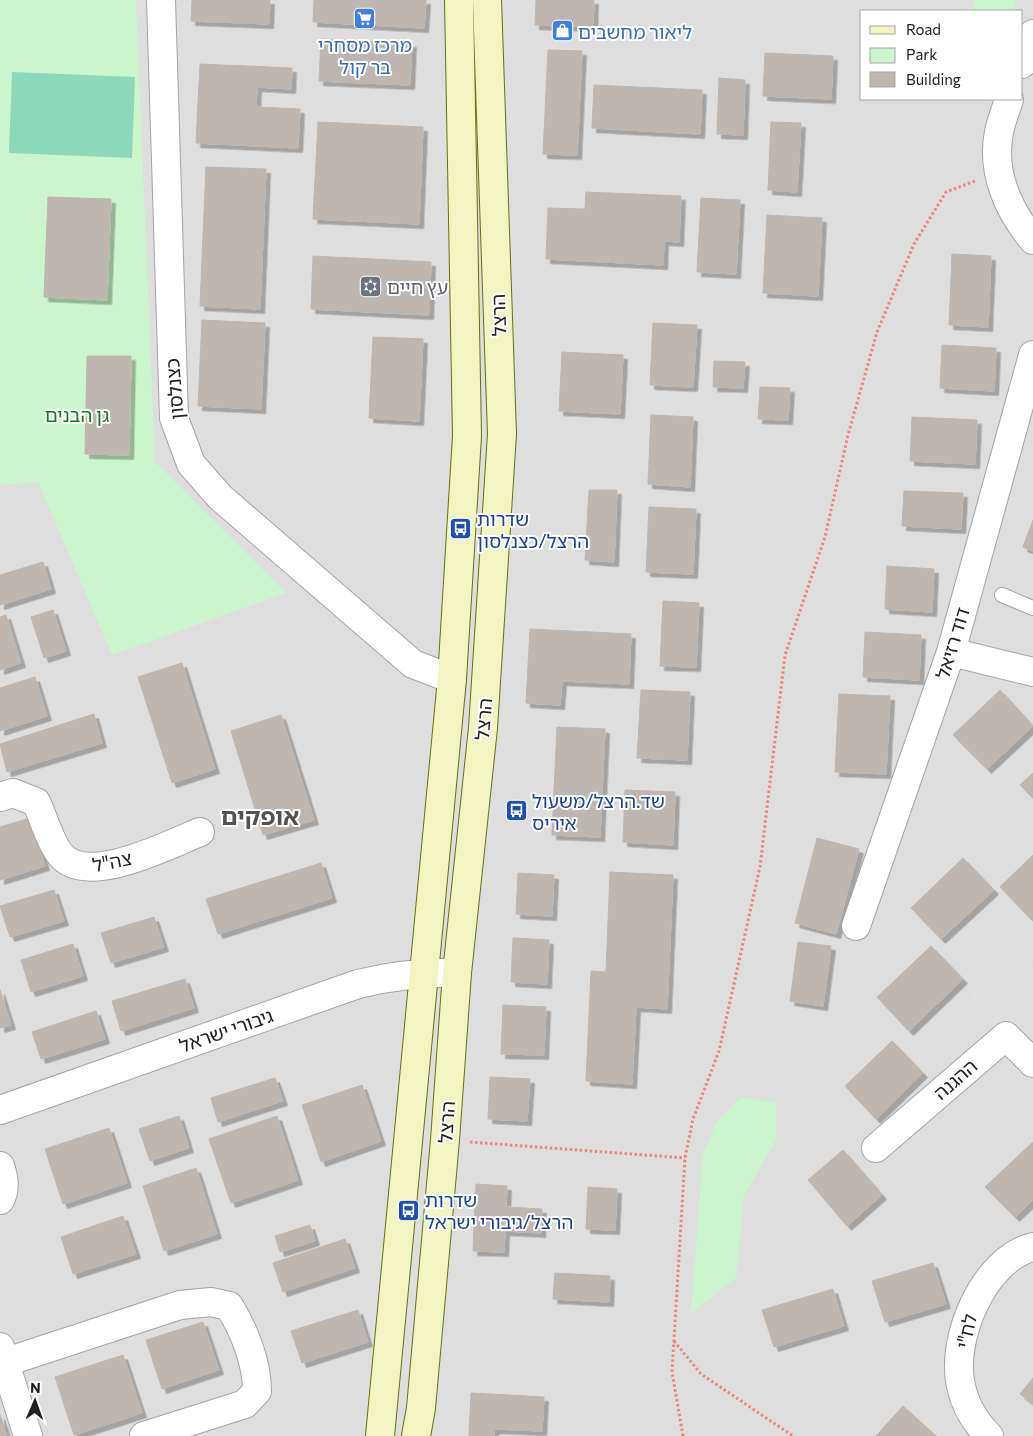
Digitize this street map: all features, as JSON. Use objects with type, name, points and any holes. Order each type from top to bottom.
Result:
[{"type":"main road","name":"הרצל","points":[[380,1436],[452,679],[467,436],[459,0]]},
{"type":"main road","name":"הרצל","points":[[416,1436],[445,1140],[457,973],[483,728],[502,434],[486,0]]},
{"type":"street","name":"כצנלסון","points":[[161,0],[174,418],[191,464],[220,497],[413,664],[452,679]]},
{"type":"street","points":[[1023,61],[1033,34]]},
{"type":"street","points":[[1009,100],[998,133],[997,173],[1017,221],[1033,240]]},
{"type":"street","name":"דוד רזיאל","points":[[856,926],[951,652],[1033,355]]},
{"type":"street","points":[[951,652],[1033,672]]},
{"type":"street","name":"צה\"ל","points":[[0,797],[13,793],[36,802],[60,855],[72,863],[85,868],[120,864],[200,832]]},
{"type":"street","name":"גיבורי ישראל","points":[[0,1110],[358,984],[392,976],[424,972],[457,973]]},
{"type":"street","name":"ההגנה","points":[[876,1148],[1006,1036],[1033,1063]]},
{"type":"street","points":[[0,1166],[3,1174],[4,1193],[0,1200]]},
{"type":"street","name":"לח\"י","points":[[989,1436],[977,1424],[961,1386],[960,1349],[971,1308],[999,1266],[1022,1250],[1033,1247]]},
{"type":"street","points":[[28,1436],[3,1355],[180,1305],[211,1302],[229,1306],[238,1320],[257,1374],[257,1391],[245,1404],[144,1436]]},
{"type":"lane","points":[[1002,595],[1033,608]]},
{"type":"path","points":[[683,1436],[672,1372],[685,1158],[693,1119],[719,1051],[760,867],[785,655],[825,537],[848,435],[877,332],[914,244],[946,192],[997,173]]},
{"type":"path","points":[[445,1140],[685,1158]]},
{"type":"path","points":[[674,1340],[701,1374],[793,1436]]},
{"type":"shaded area","name":"אופקים","points":[[0,0],[1033,0],[1033,1436],[0,1436]]},
{"type":"shaded area","points":[[1018,950],[1033,966],[1033,998],[1000,1030],[969,997]]},
{"type":"green space","name":"גן הבנים","points":[[0,0],[136,0],[155,462],[286,593],[112,655],[38,482],[0,485]]},
{"type":"green space","points":[[975,0],[1017,0],[1013,10],[972,10]]},
{"type":"green space","points":[[12,72],[135,77],[132,158],[9,153]]},
{"type":"green space","points":[[741,1097],[776,1103],[776,1140],[744,1196],[736,1278],[691,1313],[703,1153],[717,1121]]},
{"type":"building","points":[[192,0],[270,0],[269,24],[191,21]]},
{"type":"building","points":[[314,0],[426,0],[424,28],[313,22]]},
{"type":"building","points":[[536,0],[594,0],[593,27],[535,25]]},
{"type":"building","points":[[321,39],[412,43],[410,85],[319,81]]},
{"type":"building","points":[[548,50],[582,51],[577,155],[543,154]]},
{"type":"building","points":[[765,53],[833,56],[831,99],[763,96]]},
{"type":"building","points":[[200,64],[292,68],[291,89],[257,87],[256,107],[300,109],[298,148],[196,143]]},
{"type":"building","points":[[719,78],[745,80],[743,135],[717,134]]},
{"type":"building","points":[[594,85],[702,90],[700,134],[592,128]]},
{"type":"building","points":[[318,122],[423,127],[419,224],[313,219]]},
{"type":"building","points":[[771,122],[801,123],[797,192],[768,190]]},
{"type":"building","points":[[206,167],[266,169],[260,309],[200,306]]},
{"type":"building","points":[[586,192],[681,196],[679,242],[664,241],[663,265],[546,259],[548,208],[585,209]]},
{"type":"building","points":[[48,197],[111,199],[107,300],[44,297]]},
{"type":"building","points":[[701,198],[740,200],[736,274],[697,272]]},
{"type":"building","points":[[767,215],[822,218],[818,296],[763,293]]},
{"type":"building","points":[[952,254],[991,256],[988,327],[949,325]]},
{"type":"building","name":"עץ חיים","points":[[313,256],[431,262],[429,315],[311,309]]},
{"type":"building","points":[[202,320],[265,323],[261,409],[198,406]]},
{"type":"building","points":[[653,323],[697,325],[693,387],[650,385]]},
{"type":"building","points":[[373,337],[423,339],[419,421],[369,418]]},
{"type":"building","points":[[942,345],[996,348],[994,391],[940,388]]},
{"type":"building","points":[[562,352],[623,355],[620,414],[559,411]]},
{"type":"building","points":[[87,356],[131,356],[129,455],[85,454]]},
{"type":"building","points":[[714,361],[745,362],[743,388],[713,387]]},
{"type":"building","points":[[760,387],[790,388],[788,420],[758,419]]},
{"type":"building","points":[[651,415],[693,417],[690,487],[648,484]]},
{"type":"building","points":[[912,417],[977,420],[975,464],[910,461]]},
{"type":"building","points":[[589,490],[617,490],[614,562],[585,560]]},
{"type":"building","points":[[904,491],[963,493],[961,529],[902,526]]},
{"type":"building","points":[[649,507],[696,509],[693,574],[646,572]]},
{"type":"building","points":[[1033,520],[1033,551],[1023,547]]},
{"type":"building","points":[[43,562],[51,589],[0,605],[0,575]]},
{"type":"building","points":[[887,566],[934,569],[932,612],[885,609]]},
{"type":"building","points":[[663,601],[699,603],[696,667],[660,666]]},
{"type":"building","points":[[53,610],[66,651],[44,658],[31,617]]},
{"type":"building","points":[[6,615],[21,663],[0,670],[0,617]]},
{"type":"building","points":[[530,629],[631,634],[629,684],[562,681],[560,705],[526,703]]},
{"type":"building","points":[[865,632],[921,635],[919,680],[863,677]]},
{"type":"building","points":[[182,663],[215,769],[172,783],[138,677]]},
{"type":"building","points":[[35,677],[47,716],[0,731],[0,688]]},
{"type":"building","points":[[641,690],[690,692],[687,760],[637,758]]},
{"type":"building","points":[[1000,690],[1033,726],[987,769],[953,735]]},
{"type":"building","points":[[839,694],[890,696],[886,774],[835,772]]},
{"type":"building","points":[[94,714],[102,743],[7,772],[0,744]]},
{"type":"building","points":[[281,715],[314,820],[263,835],[231,731]]},
{"type":"building","points":[[557,727],[605,729],[600,837],[552,835]]},
{"type":"building","points":[[1033,773],[1033,798],[1020,785]]},
{"type":"building","points":[[625,790],[675,792],[673,845],[623,842]]},
{"type":"building","points":[[30,818],[45,866],[0,880],[0,827]]},
{"type":"building","points":[[817,838],[859,849],[836,934],[795,923]]},
{"type":"building","points":[[1033,855],[1033,921],[1000,887]]},
{"type":"building","points":[[963,858],[994,890],[941,939],[911,908]]},
{"type":"building","points":[[321,863],[332,898],[218,934],[206,899]]},
{"type":"building","points":[[610,872],[673,875],[667,1009],[636,1007],[632,1084],[586,1081],[591,971],[606,972]]},
{"type":"building","points":[[518,873],[554,875],[552,916],[516,914]]},
{"type":"building","points":[[54,890],[64,921],[10,937],[0,906]]},
{"type":"building","points":[[154,917],[164,947],[111,963],[101,933]]},
{"type":"building","points":[[513,938],[549,940],[547,984],[511,982]]},
{"type":"building","points":[[798,942],[831,946],[823,1006],[790,1001]]},
{"type":"building","points":[[73,944],[83,976],[31,992],[21,960]]},
{"type":"building","points":[[931,946],[963,979],[909,1031],[877,997]]},
{"type":"building","points":[[185,979],[194,1008],[121,1031],[112,1001]]},
{"type":"building","points":[[0,990],[11,1025],[0,1028]]},
{"type":"building","points":[[503,1005],[546,1007],[544,1055],[501,1054]]},
{"type":"building","points":[[96,1011],[105,1039],[41,1059],[32,1032]]},
{"type":"building","points":[[892,1041],[923,1073],[876,1119],[845,1086]]},
{"type":"building","points":[[490,1077],[530,1079],[527,1121],[488,1119]]},
{"type":"building","points":[[275,1078],[283,1101],[218,1122],[211,1098]]},
{"type":"building","points":[[362,1085],[381,1141],[321,1162],[302,1105]]},
{"type":"building","points":[[179,1116],[189,1148],[150,1161],[139,1129]]},
{"type":"building","points":[[277,1116],[298,1180],[231,1203],[209,1139]]},
{"type":"building","points":[[109,1128],[127,1183],[63,1204],[45,1149]]},
{"type":"building","points":[[1033,1142],[1033,1200],[1015,1217],[985,1187]]},
{"type":"building","points":[[843,1150],[882,1195],[847,1226],[808,1180]]},
{"type":"building","points":[[196,1168],[217,1234],[164,1251],[143,1186]]},
{"type":"building","points":[[476,1184],[507,1186],[506,1207],[542,1209],[541,1233],[505,1231],[504,1252],[473,1251]]},
{"type":"building","points":[[588,1187],[617,1189],[615,1230],[586,1229]]},
{"type":"building","points":[[123,1216],[136,1254],[73,1274],[61,1237]]},
{"type":"building","points":[[310,1225],[315,1241],[280,1252],[275,1236]]},
{"type":"building","points":[[345,1239],[355,1268],[283,1292],[273,1263]]},
{"type":"building","points":[[933,1263],[946,1304],[885,1322],[872,1281]]},
{"type":"building","points":[[555,1273],[610,1276],[609,1302],[553,1299]]},
{"type":"building","points":[[833,1289],[844,1326],[774,1347],[762,1310]]},
{"type":"building","points":[[358,1310],[368,1342],[302,1363],[291,1331]]},
{"type":"building","points":[[203,1322],[219,1370],[162,1389],[146,1340]]},
{"type":"building","points":[[123,1355],[142,1413],[74,1435],[55,1377]]},
{"type":"building","points":[[1033,1378],[1033,1404],[1020,1394]]},
{"type":"building","points":[[471,1393],[544,1397],[542,1431],[494,1429],[494,1436],[469,1436]]},
{"type":"building","points":[[903,1406],[936,1436],[876,1436]]},
{"type":"building","points":[[0,1415],[7,1436],[0,1436]]},
{"type":"place","name":"מרכז מסחרי בר קול","points":[[365,18]]},
{"type":"place","name":"ליאור מחשבים","points":[[562,31]]},
{"type":"place","name":"עץ חיים","points":[[371,286]]},
{"type":"place","name":"שדרות הרצל/כצנלסון","points":[[461,529]]},
{"type":"place","name":"שד.הרצל/משעול איריס","points":[[516,811]]},
{"type":"place","name":"שדרות הרצל/גיבורי ישראל","points":[[409,1210]]},
{"type":"district","name":"אופקים","points":[[260,815]]}]
